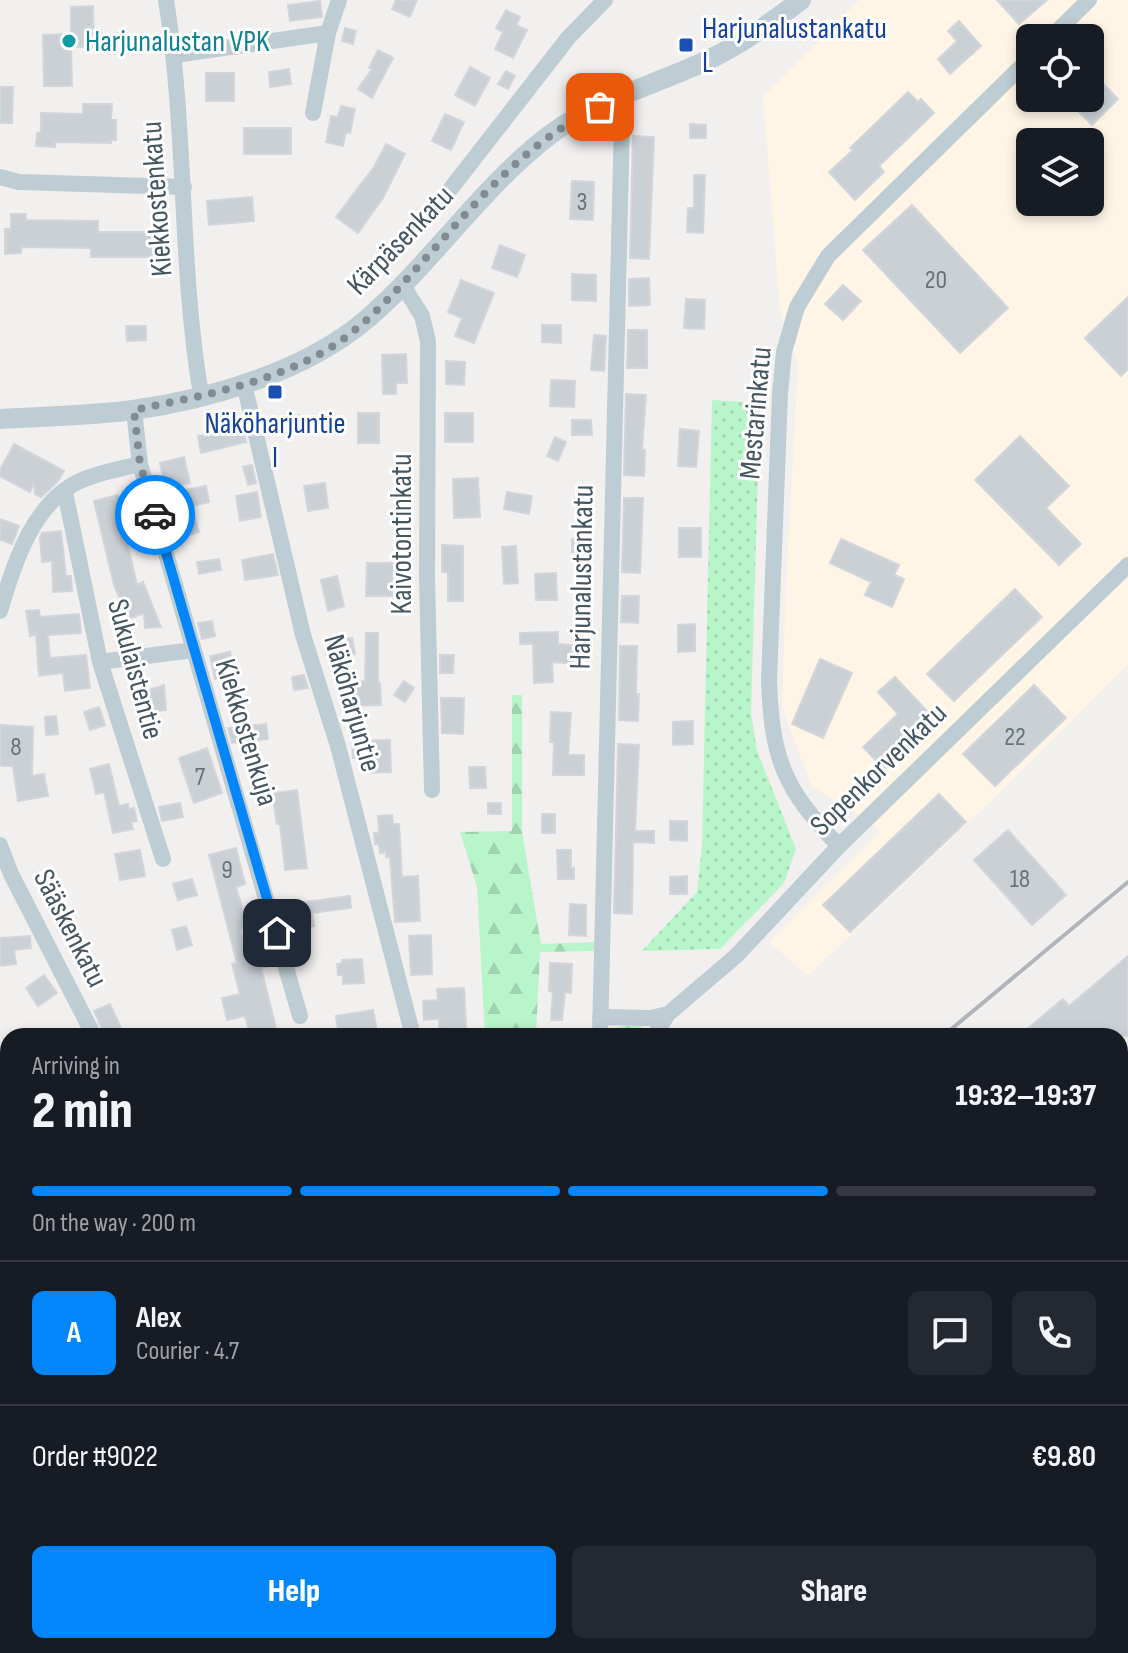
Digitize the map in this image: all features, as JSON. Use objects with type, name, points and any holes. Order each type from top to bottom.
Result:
[{"type":"street","name":"Kiekkostenkatu","points":[[166,0],[175,55],[191,302],[201,395]]},
{"type":"street","points":[[313,113],[328,33],[339,0]]},
{"type":"street","points":[[442,200],[568,38],[605,0]]},
{"type":"street","name":"Kärpäsenkatu","points":[[0,419],[134,410],[244,384],[295,366],[332,347],[369,318],[511,167],[553,133],[594,109],[709,59],[762,30],[801,0]]},
{"type":"street","points":[[1064,24],[1089,0]]},
{"type":"street","points":[[175,55],[328,33]]},
{"type":"street","name":"Mestarinkatu","points":[[839,846],[810,815],[787,779],[776,755],[770,719],[770,651],[784,352],[797,307],[828,256],[1016,72]]},
{"type":"street","name":"Harjunalustankatu","points":[[600,1028],[622,120]]},
{"type":"street","points":[[0,177],[19,182],[184,187]]},
{"type":"street","name":"Kaivotontinkatu","points":[[402,284],[422,316],[428,341],[427,577],[432,790]]},
{"type":"street","name":"Näköharjuntie","points":[[244,384],[303,635],[338,746],[411,1028]]},
{"type":"street","name":"Kiekkostenkuja","points":[[134,410],[140,464],[300,1016]]},
{"type":"street","points":[[0,611],[13,567],[31,529],[45,510],[78,482],[140,464]]},
{"type":"street","name":"Sukulaistentie","points":[[65,492],[100,662],[163,859]]},
{"type":"street","name":"Sopenkorvenkatu","points":[[659,1028],[668,1014],[736,956],[839,846],[1128,565]]},
{"type":"street","points":[[100,662],[193,650]]},
{"type":"street","name":"Sääskenkatu","points":[[0,845],[6,875],[90,1028]]},
{"type":"street","points":[[600,1017],[651,1018],[668,1014]]},
{"type":"shaded area","points":[[859,0],[1128,0],[1128,664],[808,976],[769,942],[880,831],[846,806],[812,787],[782,708],[798,364],[780,311],[763,97]]},
{"type":"green space","points":[[712,400],[760,403],[751,713],[757,751],[796,849],[784,883],[720,949],[642,951],[697,892],[702,846]]},
{"type":"green space","points":[[512,695],[522,695],[522,832],[541,944],[596,942],[595,951],[540,952],[536,1028],[485,1028],[477,887],[460,832],[512,831]]},
{"type":"green space","points":[[635,1025],[642,1028],[616,1028]]},
{"type":"building","points":[[396,0],[417,0],[410,17],[392,9]]},
{"type":"building","points":[[997,0],[1047,0],[1019,24]]},
{"type":"building","points":[[320,1],[322,17],[290,21],[288,5]]},
{"type":"building","name":"Harjunalustan VPK","points":[[93,6],[94,47],[71,47],[72,86],[44,86],[43,35],[71,34],[71,7]]},
{"type":"building","points":[[506,10],[520,17],[516,25],[527,30],[513,58],[495,49],[503,32],[496,28]]},
{"type":"building","points":[[959,21],[981,46],[950,74],[938,59],[957,41],[948,31]]},
{"type":"building","points":[[345,28],[356,31],[353,44],[342,41]]},
{"type":"building","points":[[378,50],[393,58],[372,98],[358,89],[372,69],[369,68]]},
{"type":"building","points":[[470,67],[490,78],[475,106],[455,95]]},
{"type":"building","points":[[289,69],[291,84],[270,87],[269,72]]},
{"type":"building","points":[[506,71],[515,76],[508,89],[498,84]]},
{"type":"building","points":[[206,73],[234,73],[234,101],[206,101]]},
{"type":"building","points":[[1104,84],[1118,99],[1092,125],[1079,112],[1104,112]]},
{"type":"building","points":[[0,87],[13,87],[12,123],[0,123]]},
{"type":"building","points":[[908,92],[918,102],[921,99],[934,113],[879,166],[884,172],[855,200],[829,172]]},
{"type":"building","points":[[83,104],[112,104],[111,120],[116,120],[116,140],[111,140],[111,143],[55,142],[55,147],[36,146],[37,133],[41,132],[41,113],[83,114]]},
{"type":"building","points":[[341,106],[355,109],[350,133],[346,132],[343,146],[326,142],[331,116],[338,117]]},
{"type":"building","points":[[445,114],[464,122],[451,150],[432,141]]},
{"type":"building","points":[[690,124],[706,125],[706,138],[690,138]]},
{"type":"building","points":[[244,128],[291,128],[291,154],[244,154]]},
{"type":"building","points":[[633,136],[654,137],[649,259],[630,258]]},
{"type":"building","points":[[386,144],[405,154],[383,198],[358,233],[336,217],[374,167]]},
{"type":"building","points":[[694,175],[705,175],[703,233],[687,232],[688,208],[694,208]]},
{"type":"building","points":[[572,181],[594,182],[593,220],[570,219]]},
{"type":"building","points":[[252,197],[254,221],[209,225],[207,201]]},
{"type":"building","points":[[912,205],[1008,308],[960,353],[863,250]]},
{"type":"building","points":[[11,214],[26,214],[26,220],[98,221],[98,232],[154,232],[154,257],[91,257],[91,248],[21,247],[21,253],[5,254],[5,229],[11,229]]},
{"type":"building","points":[[500,245],[525,255],[517,277],[492,268]]},
{"type":"building","points":[[572,274],[596,275],[596,301],[572,300]]},
{"type":"building","points":[[649,278],[650,305],[629,306],[629,279]]},
{"type":"building","points":[[461,280],[494,293],[474,343],[455,336],[462,318],[448,312]]},
{"type":"building","points":[[843,285],[861,301],[843,320],[825,304]]},
{"type":"building","points":[[1128,297],[1128,369],[1121,376],[1085,338]]},
{"type":"building","points":[[686,299],[705,300],[704,329],[684,328]]},
{"type":"building","points":[[542,325],[561,325],[561,343],[542,342]]},
{"type":"building","points":[[126,326],[146,326],[146,340],[127,341]]},
{"type":"building","points":[[628,330],[647,330],[647,368],[627,368]]},
{"type":"building","points":[[594,335],[606,336],[604,371],[591,370]]},
{"type":"building","points":[[406,354],[407,383],[396,383],[396,394],[383,394],[382,355]]},
{"type":"building","points":[[446,361],[465,362],[464,385],[446,384]]},
{"type":"building","points":[[551,380],[575,381],[574,407],[550,406]]},
{"type":"building","points":[[626,394],[646,395],[642,450],[645,450],[644,476],[624,475]]},
{"type":"building","points":[[358,413],[379,413],[379,443],[358,443]]},
{"type":"building","points":[[445,413],[473,413],[473,442],[445,442]]},
{"type":"building","points":[[299,415],[301,429],[270,434],[268,420]]},
{"type":"building","points":[[572,420],[591,420],[592,435],[572,435]]},
{"type":"building","points":[[242,426],[246,442],[201,453],[198,436],[225,433],[224,430]]},
{"type":"building","points":[[680,429],[699,431],[696,467],[678,466]]},
{"type":"building","points":[[1020,436],[1069,486],[1046,508],[1081,544],[1059,565],[975,480]]},
{"type":"building","points":[[555,437],[566,442],[558,461],[547,456]]},
{"type":"building","points":[[14,444],[64,471],[41,497],[35,494],[34,482],[30,492],[0,476],[0,470]]},
{"type":"building","points":[[184,457],[190,483],[166,488],[160,463]]},
{"type":"building","points":[[252,465],[256,483],[248,485],[243,467]]},
{"type":"building","points":[[478,478],[480,517],[454,518],[453,479]]},
{"type":"building","points":[[325,483],[328,508],[308,511],[304,486]]},
{"type":"building","points":[[206,486],[209,502],[189,507],[185,490]]},
{"type":"building","points":[[257,492],[261,517],[240,521],[236,496]]},
{"type":"building","points":[[507,492],[532,496],[529,514],[504,509]]},
{"type":"building","points":[[118,495],[124,521],[134,519],[138,539],[127,541],[137,585],[143,582],[161,627],[145,628],[144,613],[128,619],[114,585],[94,501]]},
{"type":"building","points":[[624,498],[643,498],[640,573],[622,572]]},
{"type":"building","points":[[192,509],[199,532],[179,538],[173,515]]},
{"type":"building","points":[[0,519],[19,526],[12,544],[0,540]]},
{"type":"building","points":[[679,528],[701,528],[701,557],[679,557]]},
{"type":"building","points":[[61,531],[66,576],[71,576],[72,591],[53,592],[52,561],[42,562],[40,538],[42,533]]},
{"type":"building","points":[[572,539],[594,539],[594,552],[572,552]]},
{"type":"building","points":[[841,539],[899,565],[894,575],[904,579],[892,607],[865,595],[871,582],[830,563]]},
{"type":"building","points":[[442,545],[463,546],[463,601],[448,601],[448,572],[442,572]]},
{"type":"building","points":[[516,546],[518,583],[504,584],[502,547]]},
{"type":"building","points":[[273,554],[278,575],[245,580],[242,560]]},
{"type":"building","points":[[219,559],[221,570],[199,574],[197,562]]},
{"type":"building","points":[[367,563],[393,563],[392,596],[366,596]]},
{"type":"building","points":[[556,573],[557,600],[536,600],[535,574]]},
{"type":"building","points":[[337,576],[344,606],[328,611],[321,580]]},
{"type":"building","points":[[1015,589],[1042,617],[954,701],[927,674]]},
{"type":"building","points":[[622,596],[639,596],[638,623],[621,622]]},
{"type":"building","points":[[39,610],[40,617],[79,614],[81,633],[48,635],[50,658],[86,655],[90,688],[65,691],[63,673],[39,676],[36,635],[30,636],[26,611]]},
{"type":"building","points":[[212,621],[215,636],[202,639],[198,623]]},
{"type":"building","points":[[695,624],[695,651],[678,652],[678,625]]},
{"type":"building","points":[[558,632],[558,644],[580,646],[579,664],[552,662],[553,682],[534,683],[533,644],[520,644],[520,633]]},
{"type":"building","points":[[366,633],[378,633],[381,705],[343,706],[342,684],[365,681]]},
{"type":"building","points":[[352,638],[355,654],[326,655],[326,639]]},
{"type":"building","points":[[620,646],[637,646],[638,721],[619,720]]},
{"type":"building","points":[[230,652],[233,668],[226,670],[227,677],[215,679],[210,656]]},
{"type":"building","points":[[440,655],[454,655],[453,673],[440,673]]},
{"type":"building","points":[[820,659],[852,673],[823,738],[792,724]]},
{"type":"building","points":[[304,675],[308,688],[294,690],[292,677]]},
{"type":"building","points":[[895,677],[928,712],[914,726],[921,734],[884,769],[863,747],[898,714],[878,692]]},
{"type":"building","points":[[404,681],[414,688],[405,702],[394,695]]},
{"type":"building","points":[[164,685],[166,710],[145,712],[143,692]]},
{"type":"building","points":[[1034,685],[1066,718],[995,786],[963,754]]},
{"type":"building","points":[[441,698],[464,698],[463,734],[442,733]]},
{"type":"building","points":[[99,707],[105,725],[90,730],[84,712]]},
{"type":"building","points":[[551,712],[571,713],[568,755],[584,755],[584,775],[553,775]]},
{"type":"building","points":[[56,716],[58,734],[46,735],[45,717]]},
{"type":"building","points":[[693,721],[693,744],[673,745],[673,722]]},
{"type":"building","points":[[266,724],[268,739],[232,743],[228,728]]},
{"type":"building","points":[[0,725],[33,727],[32,776],[44,774],[48,796],[18,801],[13,766],[0,766]]},
{"type":"building","points":[[390,740],[391,772],[368,773],[367,758],[353,758],[352,741]]},
{"type":"building","points":[[618,744],[639,745],[635,831],[654,831],[654,843],[633,842],[632,914],[614,913]]},
{"type":"building","points":[[207,748],[222,793],[194,803],[179,758]]},
{"type":"building","points":[[109,764],[119,806],[128,804],[129,809],[134,808],[137,821],[131,822],[133,829],[113,833],[104,792],[96,794],[90,769]]},
{"type":"building","points":[[469,767],[485,767],[486,788],[470,788]]},
{"type":"building","points":[[297,790],[307,868],[285,870],[280,824],[277,824],[272,793]]},
{"type":"building","points":[[939,794],[966,822],[850,932],[823,905]]},
{"type":"building","points":[[180,803],[183,817],[162,821],[159,807]]},
{"type":"building","points":[[488,803],[501,803],[501,814],[488,814]]},
{"type":"building","points":[[542,814],[555,814],[555,833],[542,833]]},
{"type":"building","points":[[392,815],[393,824],[399,824],[402,877],[418,876],[420,921],[395,922],[390,857],[386,857],[386,852],[380,853],[374,833],[379,833],[378,816]]},
{"type":"building","points":[[670,821],[687,821],[687,841],[670,840]]},
{"type":"building","points":[[1008,830],[1066,895],[1032,925],[974,860]]},
{"type":"building","points":[[236,848],[245,884],[236,887],[248,927],[240,929],[247,955],[270,950],[274,965],[261,968],[276,1028],[248,1028],[245,1016],[227,1020],[222,998],[240,994],[232,964],[237,963],[209,855]]},
{"type":"building","points":[[140,850],[145,876],[120,880],[115,854]]},
{"type":"building","points":[[557,850],[571,850],[574,879],[558,879]]},
{"type":"building","points":[[687,876],[687,894],[670,894],[670,877]]},
{"type":"building","points":[[192,879],[197,895],[178,900],[173,884]]},
{"type":"building","points":[[350,896],[351,908],[312,913],[314,926],[293,928],[290,904]]},
{"type":"building","points":[[570,904],[586,905],[586,936],[569,935]]},
{"type":"building","points":[[186,926],[192,945],[177,950],[172,930]]},
{"type":"building","points":[[431,935],[432,974],[411,975],[409,936]]},
{"type":"building","points":[[30,936],[31,948],[14,950],[16,964],[0,966],[0,938]]},
{"type":"building","points":[[1128,956],[1128,1028],[1029,1028],[1063,999],[1069,1006]]},
{"type":"building","points":[[362,959],[364,983],[343,984],[343,975],[338,975],[337,964],[342,960]]},
{"type":"building","points":[[550,963],[572,964],[571,993],[565,992],[562,1020],[551,1020],[553,992],[549,991]]},
{"type":"building","points":[[44,975],[57,993],[38,1006],[26,988]]},
{"type":"building","points":[[464,988],[466,1028],[439,1028],[439,1019],[424,1020],[423,1001],[438,1000],[437,989]]},
{"type":"building","points":[[110,1004],[121,1028],[102,1028],[94,1011]]},
{"type":"building","points":[[373,1010],[376,1028],[338,1028],[336,1016]]},
{"type":"railway","points":[[953,1028],[1128,882]]},
{"type":"way so far","points":[[155,515],[140,464],[134,410],[244,384],[295,366],[332,347],[369,318],[511,167],[553,133],[600,107]]},
{"type":"place","name":"Harjunalustan VPK","points":[[69,41]]},
{"type":"place","name":"Harjunalustankatu L","points":[[686,45]]},
{"type":"place","name":"Näköharjuntie I","points":[[275,392]]},
{"type":"route","points":[[155,515],[277,933]]}]
